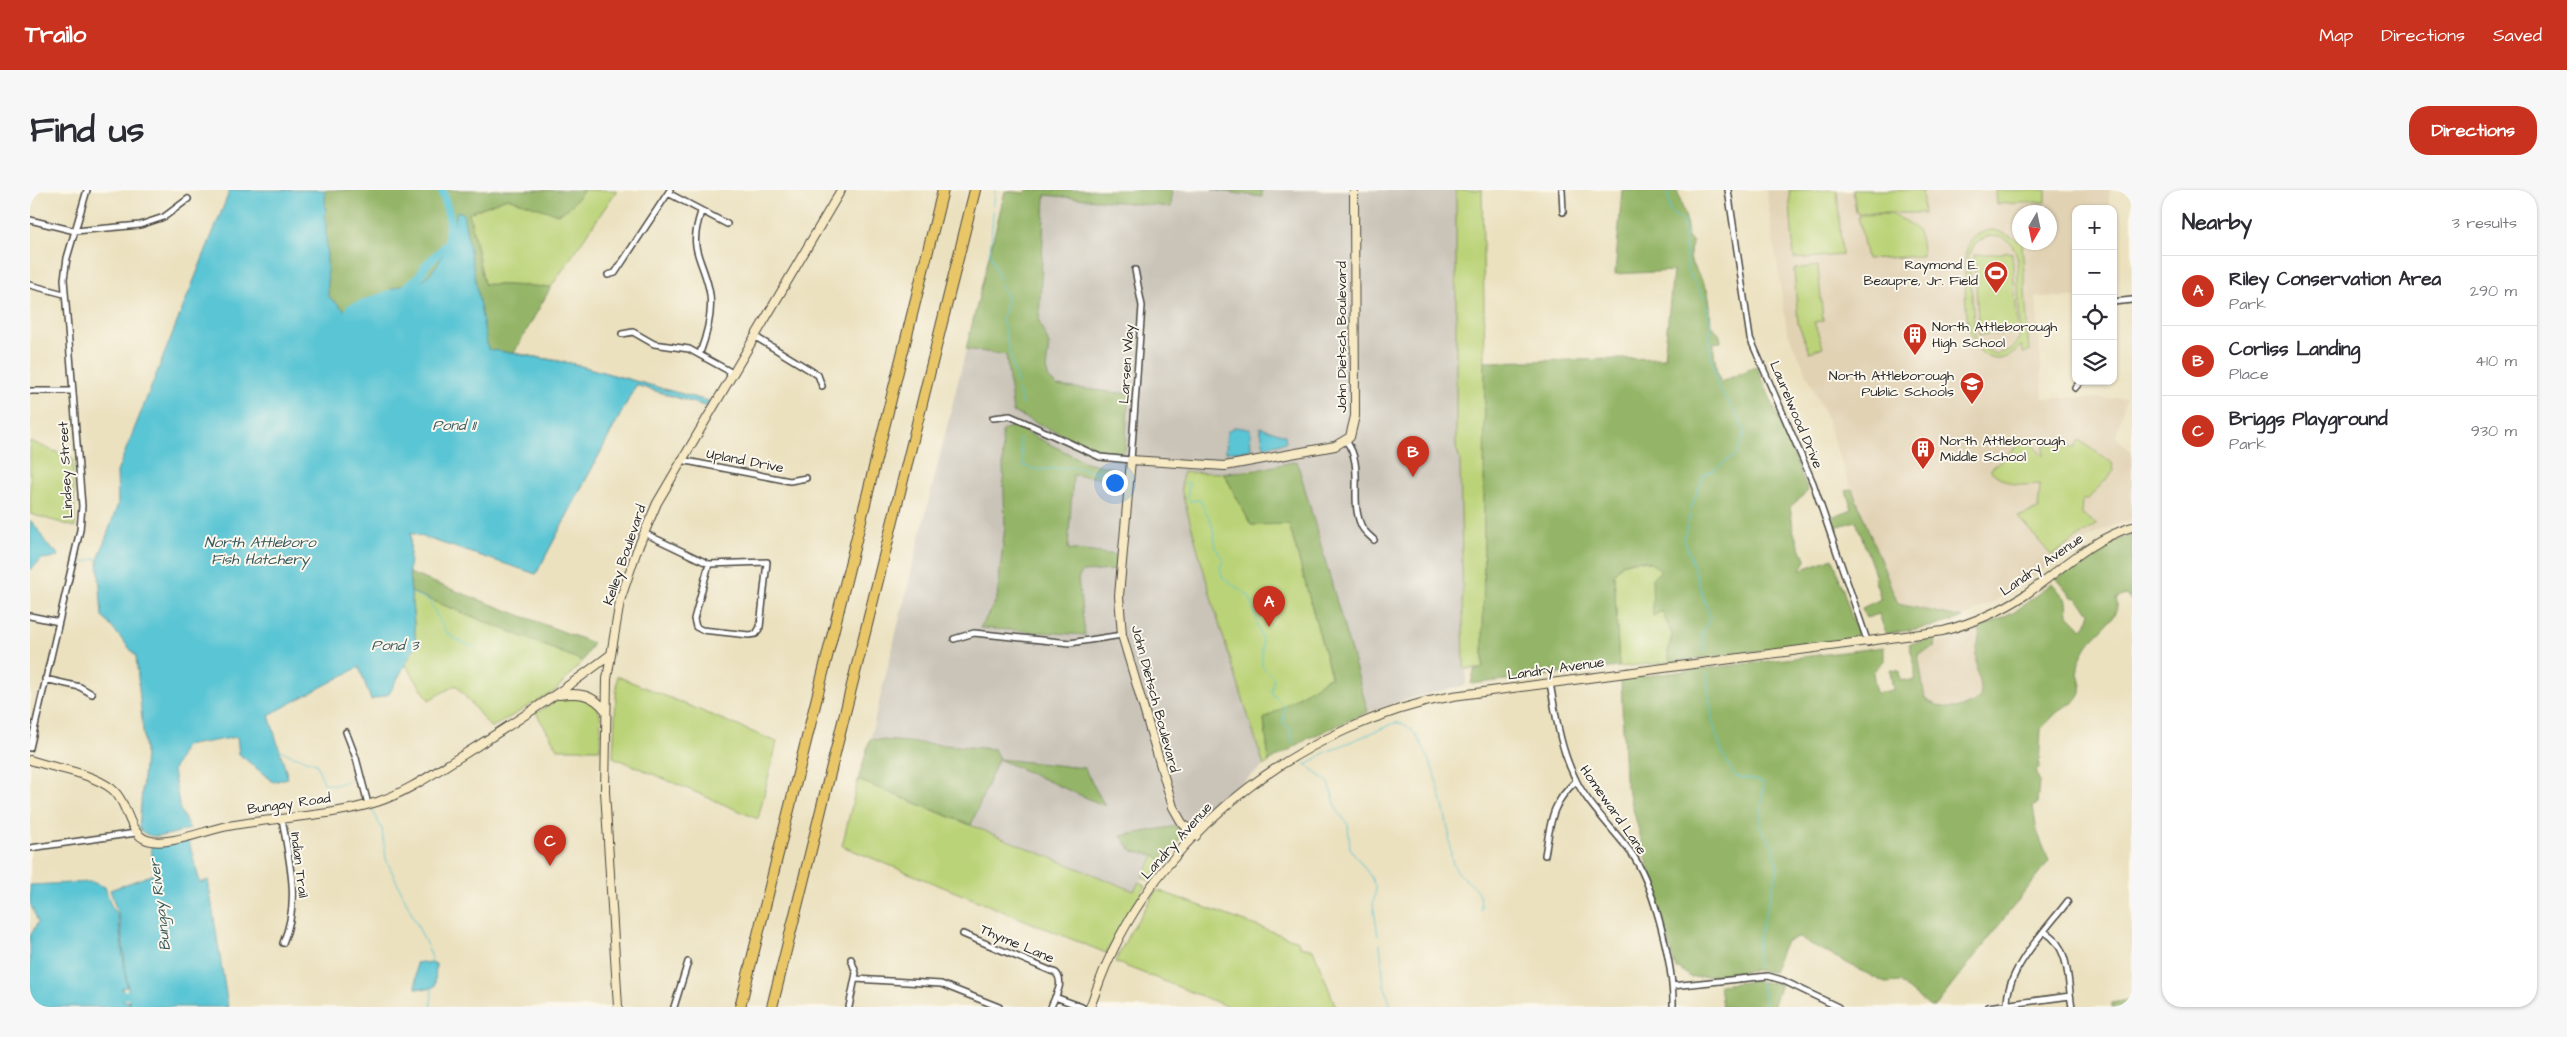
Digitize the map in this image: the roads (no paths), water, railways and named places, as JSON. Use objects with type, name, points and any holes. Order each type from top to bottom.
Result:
[{"type":"highway","points":[[740,1007],[943,190]]},
{"type":"highway","points":[[772,1007],[975,190]]},
{"type":"street","name":"Lindsey Street","points":[[30,748],[80,530],[82,506],[64,294],[65,265],[87,190]]},
{"type":"street","name":"Kelley Boulevard","points":[[618,1007],[605,791],[606,711],[610,655],[620,601],[644,533],[657,503],[841,190]]},
{"type":"street","name":"John Dietsch Boulevard","points":[[1346,441],[1352,432],[1355,416],[1354,190]]},
{"type":"street","points":[[1562,190],[1563,212]]},
{"type":"street","name":"Laurelwood Drive","points":[[1728,190],[1750,338],[1813,484],[1868,643]]},
{"type":"street","points":[[608,275],[615,272],[669,192],[701,212],[727,224]]},
{"type":"street","points":[[30,220],[75,232],[150,223],[167,215],[188,199]]},
{"type":"street","points":[[700,353],[711,304],[709,288],[695,245],[696,227],[701,212]]},
{"type":"street","name":"Larsen Way","points":[[1131,460],[1142,306],[1135,270]]},
{"type":"street","points":[[30,285],[64,294]]},
{"type":"street","points":[[2117,302],[2132,300]]},
{"type":"street","points":[[622,334],[633,332],[654,344],[689,349],[700,353],[729,371],[730,377]]},
{"type":"street","points":[[754,336],[818,375],[822,386]]},
{"type":"street","points":[[2075,388],[2078,385]]},
{"type":"street","points":[[30,390],[73,391]]},
{"type":"street","points":[[993,418],[1010,416],[1100,457],[1131,460],[1225,466],[1335,446],[1346,441],[1354,454],[1356,497],[1361,527],[1374,540]]},
{"type":"street","name":"Upland Drive","points":[[681,460],[790,481],[806,478]]},
{"type":"street","name":"John Dietsch Boulevard","points":[[1131,460],[1119,596],[1122,634],[1173,807],[1182,823],[1196,836]]},
{"type":"street","name":"Landry Avenue","points":[[1090,1007],[1108,961],[1144,896],[1196,836],[1254,783],[1293,756],[1339,732],[1373,718],[1426,702],[1550,683],[1933,634],[1983,618],[2025,595],[2086,549],[2108,536],[2132,527]]},
{"type":"street","points":[[644,533],[709,564],[767,562],[760,627],[756,634],[749,636],[702,630],[695,625],[694,619],[709,564]]},
{"type":"street","points":[[30,616],[59,622]]},
{"type":"street","points":[[954,639],[974,633],[1070,643],[1122,634]]},
{"type":"street","name":"Bungay Road","points":[[136,833],[146,840],[162,842],[215,828],[368,804],[411,787],[557,695],[610,655]]},
{"type":"street","points":[[45,678],[80,687],[92,694]]},
{"type":"street","name":"Homeward Lane","points":[[1550,683],[1559,734],[1576,781],[1635,858],[1650,896],[1669,964],[1672,1007]]},
{"type":"street","points":[[557,695],[589,696],[606,711]]},
{"type":"street","points":[[346,732],[356,758],[368,804]]},
{"type":"street","points":[[30,760],[83,775],[108,786],[124,804],[136,833],[30,848]]},
{"type":"street","points":[[1545,855],[1553,811],[1562,794],[1576,781]]},
{"type":"street","name":"Indian Trail","points":[[282,818],[293,899],[292,921],[283,944]]},
{"type":"street","points":[[2007,1004],[2007,993],[2016,971],[2068,901]]},
{"type":"street","points":[[2046,932],[2052,936],[2064,956],[2072,1007]]},
{"type":"street","name":"Thyme Lane","points":[[964,934],[1054,972],[1059,977],[1060,984],[1055,997]]},
{"type":"street","points":[[849,1007],[855,980],[855,966],[851,959]]},
{"type":"street","points":[[674,1007],[688,962]]},
{"type":"street","points":[[1672,986],[1768,976],[1782,980],[1838,1007]]},
{"type":"street","points":[[855,980],[941,984],[1000,1007]]},
{"type":"street","points":[[1988,1007],[2070,996]]},
{"type":"street","points":[[1051,1007],[1055,997],[1082,1007]]},
{"type":"water","name":"North Attleboro Fish Hatchery","points":[[230,190],[325,190],[328,296],[349,314],[354,309],[388,291],[424,279],[442,257],[457,211],[463,213],[488,349],[570,363],[711,402],[708,407],[636,385],[536,574],[411,533],[409,573],[416,645],[389,694],[371,700],[359,667],[269,715],[288,778],[273,782],[239,754],[237,737],[185,746],[173,770],[180,810],[190,829],[156,836],[144,833],[139,828],[145,753],[136,656],[102,616],[98,560],[118,504],[117,472]]},
{"type":"water","points":[[1234,427],[1250,429],[1251,450],[1226,452],[1227,432]]},
{"type":"water","points":[[1260,427],[1285,435],[1286,442],[1264,447]]},
{"type":"water","points":[[30,520],[49,546],[58,553],[57,557],[42,559],[30,570]]},
{"type":"water","points":[[188,838],[200,883],[208,880],[228,1007],[130,1007],[120,920],[110,890],[154,874],[151,846]]},
{"type":"water","points":[[92,882],[105,887],[110,903],[118,917],[127,987],[122,988],[124,1001],[129,1001],[127,1007],[30,1007],[30,936],[38,922],[30,903],[30,885]]},
{"type":"water","points":[[416,963],[436,964],[435,986],[429,989],[416,988]]},
{"type":"waterway","name":"Bungay River","points":[[403,290],[420,276],[426,265],[448,244],[450,219],[442,190]]},
{"type":"waterway","points":[[995,190],[990,253],[1007,300],[1002,319],[1022,405]]},
{"type":"waterway","points":[[1668,190],[1670,212],[1683,221],[1688,272],[1706,300],[1711,326],[1709,345],[1718,388],[1738,417],[1745,432],[1736,456],[1704,474],[1693,503],[1684,538],[1710,618],[1702,633],[1705,653]]},
{"type":"waterway","name":"Bungay River","points":[[355,320],[348,315],[350,309],[391,294]]},
{"type":"waterway","points":[[1019,438],[1024,466],[1037,470],[1075,467],[1118,476]]},
{"type":"waterway","points":[[1184,483],[1189,483],[1187,499],[1189,501],[1200,500],[1212,524],[1216,548],[1224,561],[1220,567],[1222,577],[1250,597],[1262,640],[1262,666],[1274,678],[1271,692],[1284,707],[1283,723],[1290,728],[1293,743]]},
{"type":"waterway","points":[[83,562],[99,558]]},
{"type":"waterway","points":[[411,593],[429,600],[445,631],[455,639],[476,648]]},
{"type":"waterway","points":[[1707,673],[1717,739],[1728,763],[1735,776],[1763,782],[1760,828],[1773,845],[1778,869],[1758,938],[1757,968]]},
{"type":"waterway","points":[[1307,765],[1324,753],[1395,723],[1406,726],[1416,736],[1425,751],[1432,769],[1447,823],[1453,865],[1459,874],[1477,890],[1481,902],[1481,910]]},
{"type":"waterway","points":[[279,749],[290,755],[316,763],[324,783],[335,785],[352,779]]},
{"type":"waterway","points":[[1304,763],[1329,783],[1337,810],[1348,825],[1350,848],[1371,877],[1376,889],[1373,904],[1378,935]]},
{"type":"waterway","points":[[372,809],[382,829],[386,859],[431,954],[431,964]]},
{"type":"waterway","points":[[1380,944],[1384,984],[1391,1007]]},
{"type":"waterway","points":[[1760,981],[1766,1007]]},
{"type":"waterway","points":[[431,1007],[432,988]]},
{"type":"waterway","name":"Bungay River","points":[[123,995],[140,993]]},
{"type":"place","name":"Raymond E. Beaupre, Jr. Field","points":[[1996,294]]},
{"type":"place","name":"North Attleborough High School","points":[[1915,356]]},
{"type":"place","name":"North Attleborough Public Schools","points":[[1972,405]]},
{"type":"place","name":"North Attleborough Middle School","points":[[1923,470]]},
{"type":"place","name":"Corliss Landing","points":[[1413,477]]},
{"type":"place","name":"Riley Conservation Area","points":[[1269,627]]},
{"type":"place","name":"Briggs Playground","points":[[550,866]]},
{"type":"water label","name":"Pond 11","points":[[454,425]]},
{"type":"water label","name":"Pond 3","points":[[395,645]]}]
